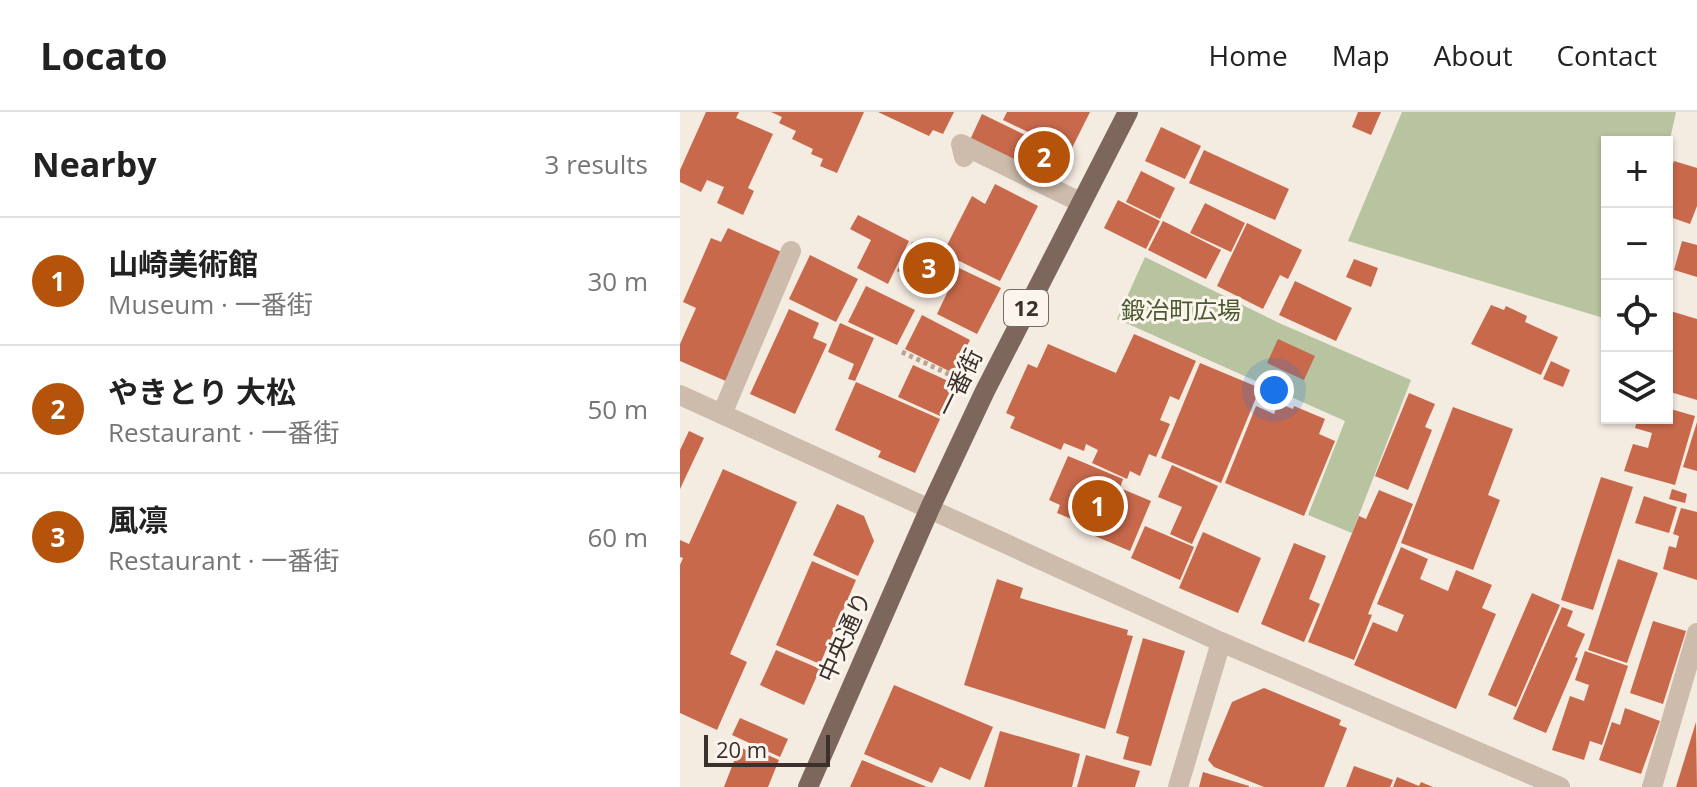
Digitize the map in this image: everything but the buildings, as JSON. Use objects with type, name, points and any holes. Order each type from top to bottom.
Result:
[{"type":"main road","name":"一番街","points":[[930,508],[985,391],[1128,112]]},
{"type":"main road","name":"中央通り","points":[[808,787],[930,508]]},
{"type":"street","points":[[964,157],[961,144],[1080,202]]},
{"type":"street","points":[[722,414],[791,251]]},
{"type":"street","points":[[680,395],[1221,642],[1560,787]]},
{"type":"street","points":[[1652,787],[1697,633]]},
{"type":"street","points":[[1178,787],[1221,642]]},
{"type":"path","points":[[902,352],[985,391]]},
{"type":"green space","points":[[1402,112],[1676,112],[1671,136],[1601,136],[1601,317],[1348,241]]},
{"type":"green space","name":"鍛冶町広場","points":[[1145,257],[1279,323],[1411,380],[1352,533],[1308,515],[1345,421],[1117,319]]},
{"type":"place","name":"やきとり 大松","points":[[1044,157]]},
{"type":"place","name":"風凛","points":[[929,268]]},
{"type":"place","name":"山崎美術館","points":[[1098,506]]}]
